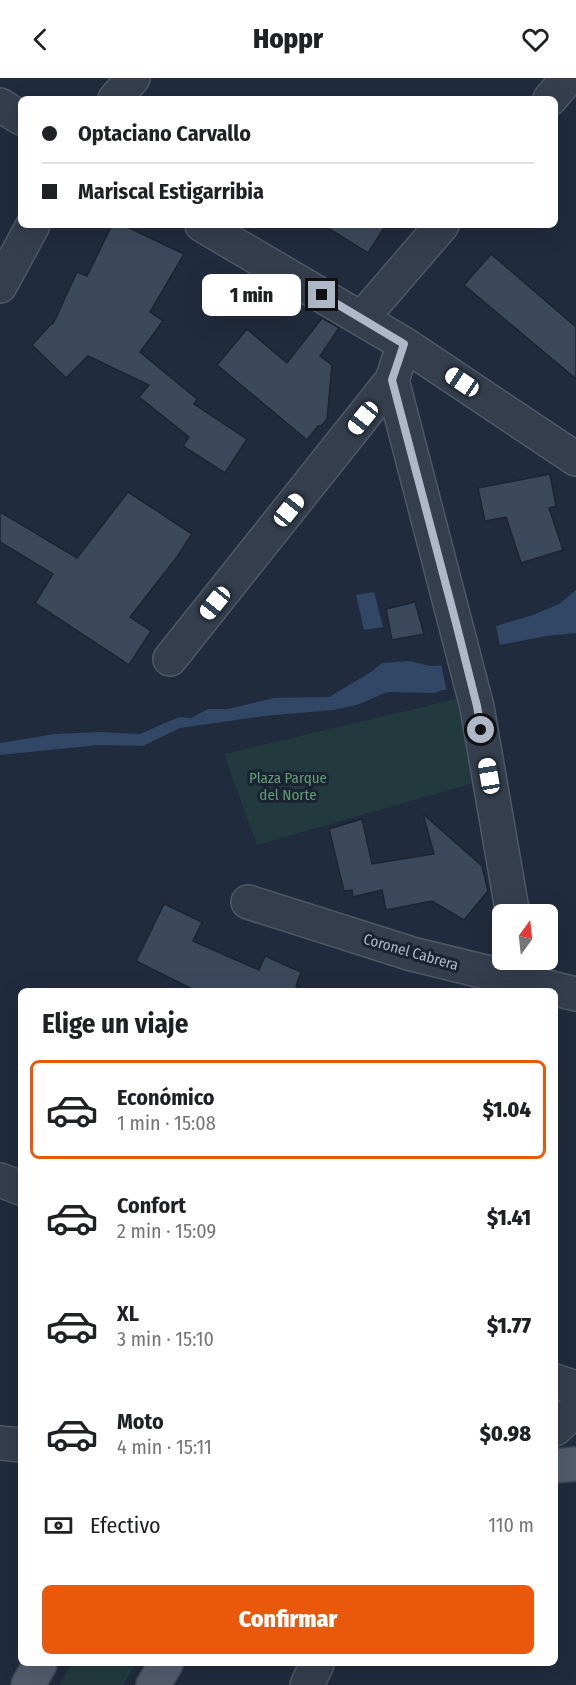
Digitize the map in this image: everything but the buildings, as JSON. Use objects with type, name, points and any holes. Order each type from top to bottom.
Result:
[{"type":"main road","points":[[558,1466],[576,1464]]},
{"type":"main road","points":[[28,1685],[39,1666]]},
{"type":"main road","points":[[153,1685],[165,1666]]},
{"type":"street","points":[[118,96],[133,78]]},
{"type":"street","points":[[553,96],[568,78]]},
{"type":"street","points":[[0,105],[18,116]]},
{"type":"street","points":[[0,286],[31,228]]},
{"type":"street","points":[[207,228],[404,344],[576,459]]},
{"type":"street","points":[[362,318],[439,228]]},
{"type":"street","points":[[170,659],[392,380],[404,344]]},
{"type":"street","points":[[392,380],[477,706],[511,904]]},
{"type":"street","name":"Coronel Cabrera","points":[[248,902],[412,954],[529,972],[576,976]]},
{"type":"street","points":[[529,972],[576,994]]},
{"type":"street","points":[[0,1180],[18,1187]]},
{"type":"street","points":[[558,1382],[576,1389]]},
{"type":"street","points":[[558,1425],[576,1409]]},
{"type":"street","points":[[0,1443],[18,1445]]},
{"type":"street","points":[[306,1685],[316,1666]]},
{"type":"green space","name":"Plaza Parque del Norte","points":[[456,699],[477,782],[257,845],[224,754]]},
{"type":"green space","points":[[70,1666],[135,1666],[123,1685],[59,1685]]},
{"type":"water","points":[[576,590],[576,633],[500,645],[496,626],[533,615],[559,604]]},
{"type":"water","points":[[374,592],[383,627],[364,630],[356,595]]},
{"type":"water","points":[[410,661],[430,666],[449,665],[453,690],[442,690],[435,693],[387,692],[357,705],[333,710],[265,716],[180,728],[143,746],[99,745],[0,755],[0,743],[55,734],[99,732],[140,734],[179,717],[191,718],[208,709],[228,709],[274,698],[329,697],[382,663]]},
{"type":"pier","points":[[449,662],[456,690],[447,693],[441,663]]},
{"type":"route","points":[[322,295],[404,344],[392,380],[456,623],[481,730]]}]
